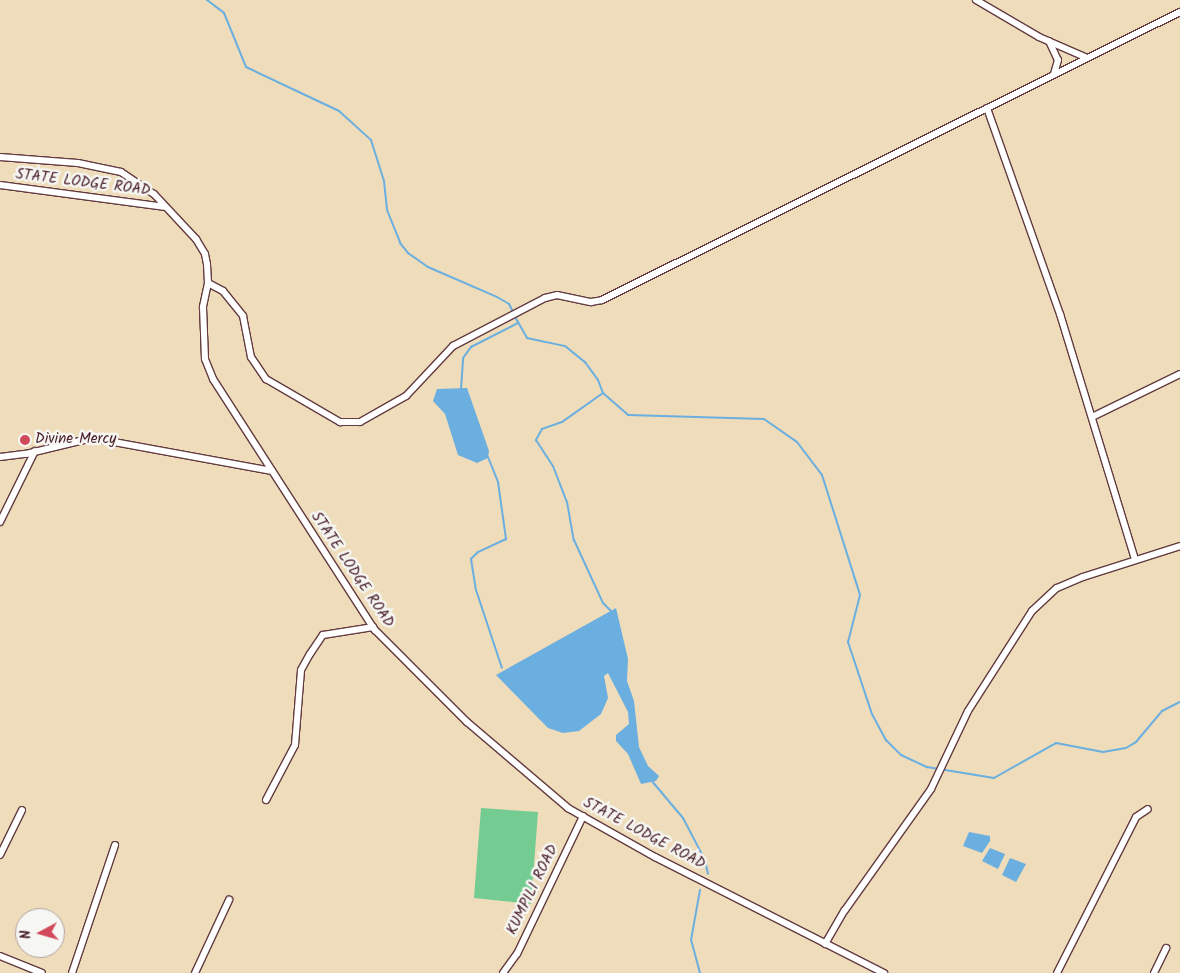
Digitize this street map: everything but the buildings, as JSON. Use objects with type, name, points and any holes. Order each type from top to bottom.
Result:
[{"type":"street","points":[[976,0],[1048,40],[1088,58]]},
{"type":"street","points":[[208,283],[223,291],[243,316],[251,357],[260,374],[270,383],[348,423],[369,419],[396,404],[453,346],[508,317],[552,295],[591,302],[602,300],[1180,12]]},
{"type":"street","points":[[1048,40],[1058,60],[1054,74]]},
{"type":"street","points":[[987,108],[1060,314],[1136,559]]},
{"type":"street","points":[[0,157],[78,163],[121,172],[143,184],[164,207]]},
{"type":"street","name":"STATE LODGE ROAD","points":[[0,185],[164,207],[206,254],[208,283],[203,307],[205,359],[232,412],[373,627],[467,722],[535,781],[583,816],[825,944],[884,973]]},
{"type":"street","points":[[1092,418],[1180,374]]},
{"type":"street","points":[[0,457],[35,452],[92,438],[112,440],[272,472]]},
{"type":"street","points":[[0,522],[35,452]]},
{"type":"street","points":[[825,944],[939,774],[968,711],[1032,611],[1056,588],[1136,559],[1180,546]]},
{"type":"street","points":[[266,800],[295,745],[301,670],[310,654],[323,636],[373,627]]},
{"type":"street","points":[[1057,973],[1136,817],[1148,809]]},
{"type":"street","points":[[0,855],[22,810]]},
{"type":"street","name":"KUMPILI ROAD","points":[[503,973],[517,954],[583,816]]},
{"type":"street","points":[[72,973],[115,845]]},
{"type":"street","points":[[195,973],[229,900]]},
{"type":"street","points":[[1154,973],[1166,948]]},
{"type":"street","points":[[0,956],[42,973]]},
{"type":"green space","points":[[481,808],[538,812],[531,904],[474,898]]},
{"type":"water","points":[[467,388],[489,451],[488,458],[477,463],[458,455],[445,414],[433,401],[437,389]]},
{"type":"water","points":[[616,608],[628,659],[627,681],[634,701],[639,747],[648,766],[659,776],[656,781],[641,784],[628,754],[616,741],[616,735],[629,724],[628,712],[608,673],[604,676],[608,698],[601,714],[579,731],[563,733],[548,728],[496,675]]},
{"type":"water","points":[[969,832],[990,836],[990,841],[982,853],[963,846]]},
{"type":"water","points":[[990,848],[1005,854],[998,869],[982,861]]},
{"type":"water","points":[[1010,858],[1026,864],[1016,882],[1002,875]]},
{"type":"waterway","points":[[207,0],[224,13],[246,67],[339,111],[371,140],[384,181],[387,210],[400,243],[408,253],[428,267],[497,297],[509,304],[513,312]]},
{"type":"waterway","points":[[515,317],[527,338],[565,346],[585,362],[598,380],[603,393],[562,422],[542,429],[536,440],[553,466],[567,502],[574,540],[603,603],[611,611]]},
{"type":"waterway","points":[[461,389],[463,358],[471,347],[518,323]]},
{"type":"waterway","points":[[603,393],[628,415],[764,419],[797,442],[822,475],[860,595],[848,642],[872,714],[886,740],[901,755],[927,767],[994,778],[1056,743],[1103,752],[1126,748],[1136,742],[1162,711],[1180,702]]},
{"type":"waterway","points":[[488,457],[498,482],[506,539],[478,552],[471,559],[476,590],[502,668]]},
{"type":"waterway","points":[[651,780],[683,818],[705,860],[708,874]]},
{"type":"waterway","points":[[700,890],[691,940],[700,973]]},
{"type":"place","name":"Divine Mercy","points":[[25,440]]}]
